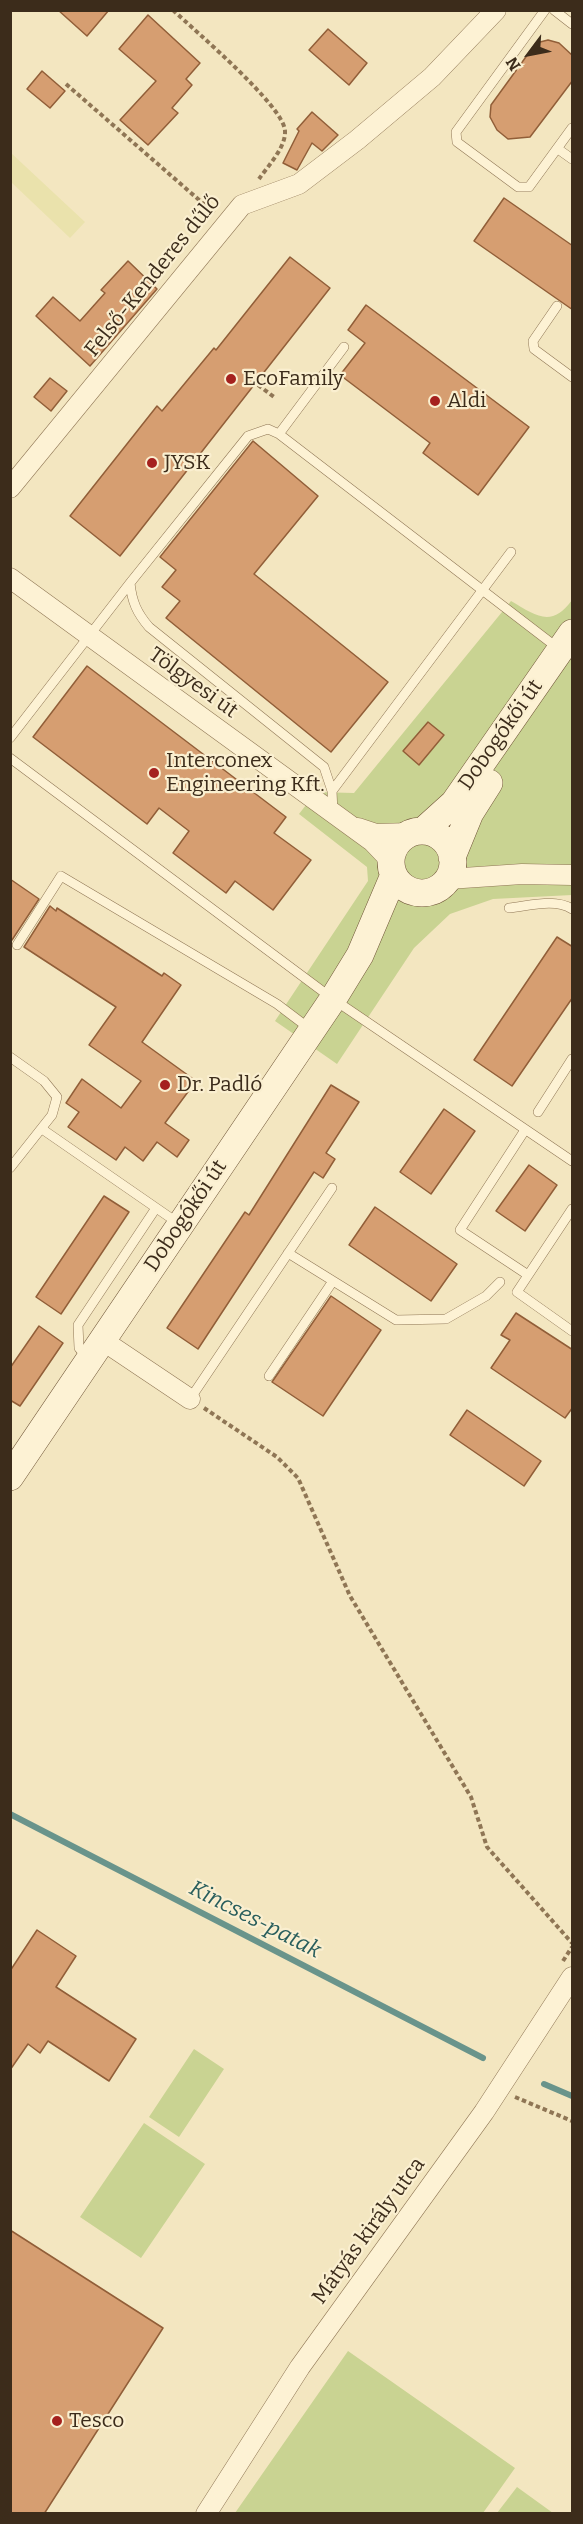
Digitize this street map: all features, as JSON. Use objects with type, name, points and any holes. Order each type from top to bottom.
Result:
[{"type":"main road","name":"Dobogókői út","points":[[417,832],[454,803],[569,648]]},
{"type":"main road","name":"Dobogókői út","points":[[451,867],[470,813],[569,648]]},
{"type":"main road","points":[[417,832],[442,839],[451,867],[434,890],[416,892],[404,887],[393,868],[396,846],[417,832]]},
{"type":"main road","name":"Dobogókői út","points":[[360,955],[393,868]]},
{"type":"main road","name":"Dobogókői út","points":[[10,1477],[333,999],[360,955],[416,892]]},
{"type":"street","name":"Felső-Kenderes dűlő","points":[[10,488],[242,205],[299,184],[357,140],[432,77],[496,10]]},
{"type":"street","name":"Tölgyesi út","points":[[10,578],[341,821],[373,842],[393,868]]},
{"type":"street","name":"Tölgyesi út","points":[[341,821],[376,834],[417,832]]},
{"type":"street","points":[[451,867],[522,874],[573,875]]},
{"type":"street","points":[[96,1350],[190,1399]]},
{"type":"street","name":"Mátyás király utca","points":[[206,2514],[300,2367],[498,2090],[573,1977]]},
{"type":"lane","points":[[546,10],[456,132],[458,142],[518,186],[529,187],[573,128]]},
{"type":"lane","points":[[555,10],[573,24]]},
{"type":"lane","points":[[558,149],[573,159]]},
{"type":"lane","points":[[557,306],[532,341],[534,349],[573,377]]},
{"type":"lane","points":[[279,434],[345,347]]},
{"type":"lane","points":[[10,738],[88,636],[248,436],[268,429],[279,434],[482,591],[569,648]]},
{"type":"lane","points":[[333,791],[511,552]]},
{"type":"lane","points":[[130,583],[132,602],[138,615],[149,627],[324,767],[341,821]]},
{"type":"lane","points":[[10,758],[333,999],[573,1161]]},
{"type":"lane","points":[[17,945],[61,876],[277,1004],[312,1030]]},
{"type":"lane","points":[[509,909],[546,903],[567,905],[573,909]]},
{"type":"lane","points":[[10,1057],[44,1081],[57,1097],[52,1115],[10,1168]]},
{"type":"lane","points":[[538,1112],[573,1059]]},
{"type":"lane","points":[[42,1129],[180,1225]]},
{"type":"lane","points":[[525,1130],[460,1230],[528,1275]]},
{"type":"lane","points":[[190,1399],[332,1188]]},
{"type":"lane","points":[[96,1350],[79,1348],[78,1325],[156,1208]]},
{"type":"lane","points":[[573,1209],[517,1292],[573,1331]]},
{"type":"lane","points":[[288,1254],[396,1320],[446,1319],[466,1310],[486,1296],[500,1282]]},
{"type":"lane","points":[[268,1376],[333,1281]]},
{"type":"path","points":[[173,10],[266,99],[284,123],[286,133],[281,146],[242,205]]},
{"type":"path","points":[[66,84],[226,224]]},
{"type":"path","points":[[258,385],[274,397]]},
{"type":"path","points":[[190,1399],[277,1457],[298,1478],[350,1596],[471,1797],[488,1847],[573,1944]]},
{"type":"path","points":[[498,2090],[573,2121]]},
{"type":"shaded area","points":[[10,152],[85,222],[70,238],[11,182]]},
{"type":"green space","points":[[572,600],[572,895],[493,899],[450,914],[414,948],[337,1064],[275,1021],[368,881],[367,867],[299,814],[316,792],[354,793],[511,601],[536,615],[551,617],[565,609]]},
{"type":"green space","points":[[194,2049],[224,2069],[179,2137],[149,2117]]},
{"type":"green space","points":[[144,2123],[205,2164],[141,2258],[80,2217]]},
{"type":"green space","points":[[348,2351],[515,2468],[483,2513],[235,2513]]},
{"type":"green space","points":[[517,2487],[553,2513],[497,2513]]},
{"type":"building","points":[[58,10],[109,10],[87,36]]},
{"type":"building","points":[[148,15],[200,63],[186,79],[192,85],[172,108],[178,113],[148,145],[120,120],[156,81],[119,49]]},
{"type":"building","points":[[328,29],[367,63],[349,85],[309,50]]},
{"type":"building","points":[[548,40],[559,43],[573,56],[573,80],[530,137],[508,139],[497,130],[490,117],[491,105],[536,43]]},
{"type":"building","points":[[42,71],[65,91],[50,108],[27,89]]},
{"type":"building","points":[[312,112],[338,135],[322,151],[312,143],[297,170],[283,163],[299,131],[297,129]]},
{"type":"building","points":[[504,198],[573,246],[573,310],[474,241]]},
{"type":"building","name":"JYSK","points":[[290,257],[330,288],[120,556],[70,516],[157,406],[162,411],[214,348],[216,350]]},
{"type":"building","points":[[128,261],[157,289],[90,366],[36,316],[53,297],[80,321],[105,293],[101,290]]},
{"type":"building","name":"Aldi","points":[[366,305],[529,427],[478,495],[423,453],[430,443],[340,375],[365,343],[348,330]]},
{"type":"building","points":[[50,378],[67,391],[51,411],[34,397]]},
{"type":"building","points":[[253,441],[318,496],[254,574],[388,682],[331,752],[166,618],[180,601],[162,587],[176,570],[160,557]]},
{"type":"building","name":"Interconex Engineering Kft.","points":[[87,666],[286,817],[274,833],[311,860],[273,910],[235,881],[226,893],[173,853],[189,831],[159,808],[147,824],[33,737]]},
{"type":"building","points":[[428,722],[444,735],[419,765],[403,751]]},
{"type":"building","points":[[10,879],[39,899],[12,940],[10,939]]},
{"type":"building","points":[[50,906],[56,911],[57,908],[162,976],[164,973],[181,985],[142,1042],[196,1081],[165,1123],[189,1140],[177,1157],[157,1142],[143,1161],[125,1147],[116,1160],[68,1127],[79,1112],[66,1103],[82,1079],[121,1108],[141,1081],[89,1045],[116,1007],[24,947]]},
{"type":"building","points":[[557,937],[573,947],[573,997],[512,1086],[474,1060]]},
{"type":"building","points":[[331,1085],[359,1102],[326,1153],[335,1159],[323,1178],[314,1172],[198,1349],[167,1328],[245,1212],[249,1215]]},
{"type":"building","points":[[444,1109],[475,1131],[431,1194],[400,1172]]},
{"type":"building","points":[[529,1165],[557,1185],[525,1231],[496,1211]]},
{"type":"building","points":[[104,1196],[129,1212],[61,1314],[36,1297]]},
{"type":"building","points":[[375,1207],[457,1264],[431,1301],[349,1245]]},
{"type":"building","points":[[331,1296],[381,1330],[323,1416],[272,1382]]},
{"type":"building","points":[[516,1313],[573,1350],[573,1407],[565,1418],[491,1368],[510,1340],[501,1335]]},
{"type":"building","points":[[39,1326],[63,1343],[20,1406],[10,1400],[10,1368]]},
{"type":"building","points":[[467,1410],[541,1461],[524,1486],[450,1435]]},
{"type":"building","points":[[37,1930],[76,1956],[56,1987],[136,2039],[109,2081],[48,2041],[40,2053],[28,2044],[10,2070],[10,1971]]},
{"type":"building","name":"Tesco","points":[[10,2230],[163,2328],[44,2514],[10,2514]]},
{"type":"waterway","name":"Kincses-patak","points":[[10,1814],[483,2058]]},
{"type":"waterway","name":"Kincses-patak","points":[[544,2084],[572,2096]]},
{"type":"place","name":"EcoFamily","points":[[231,379]]},
{"type":"place","name":"Aldi","points":[[435,401]]},
{"type":"place","name":"JYSK","points":[[152,463]]},
{"type":"place","name":"Interconex Engineering Kft.","points":[[154,773]]},
{"type":"place","name":"Dr. Padló","points":[[165,1085]]},
{"type":"place","name":"Tesco","points":[[57,2421]]}]
